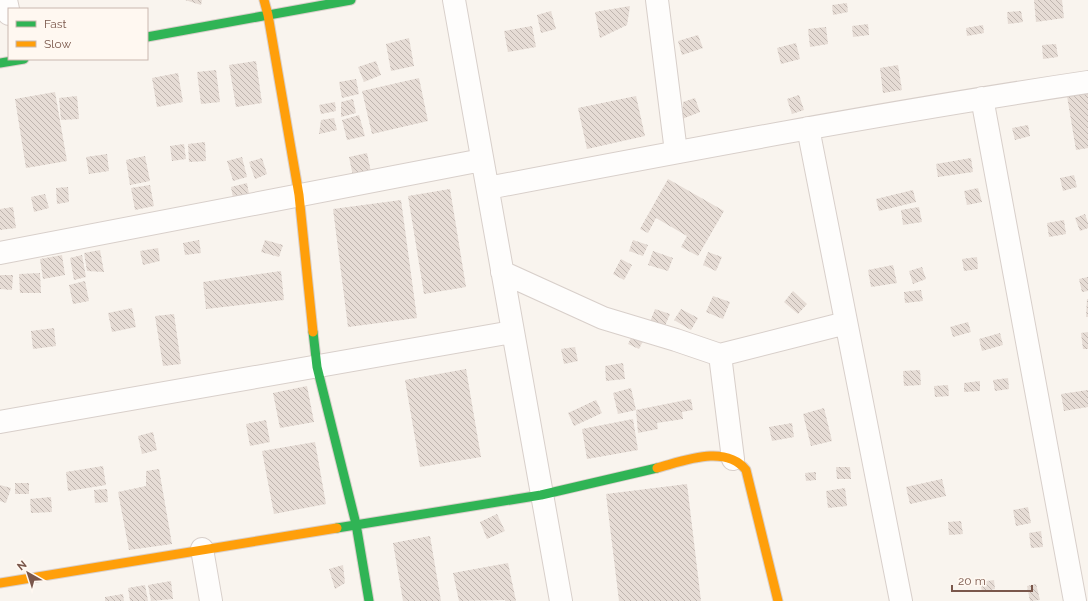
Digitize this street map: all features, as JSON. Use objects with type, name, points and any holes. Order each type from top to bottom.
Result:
[{"type":"street","points":[[264,0],[268,15],[299,195],[317,367],[356,524],[369,601]]},
{"type":"street","points":[[148,37],[350,0]]},
{"type":"street","points":[[454,0],[561,601]]},
{"type":"street","points":[[657,0],[676,152]]},
{"type":"street","points":[[488,188],[808,128],[982,98],[1088,82]]},
{"type":"street","points":[[982,98],[1075,601]]},
{"type":"street","points":[[808,128],[901,601]]},
{"type":"street","points":[[0,252],[482,160]]},
{"type":"street","points":[[502,272],[603,318],[676,340],[720,356],[846,322]]},
{"type":"street","points":[[1,417],[317,367],[512,332]]},
{"type":"street","points":[[720,356],[733,459]]},
{"type":"street","points":[[0,583],[541,495],[703,457],[721,456],[741,463],[746,470],[778,601]]},
{"type":"street","points":[[202,549],[211,601]]},
{"type":"building","points":[[185,0],[202,0],[201,5]]},
{"type":"building","points":[[1034,0],[1062,0],[1064,18],[1036,22]]},
{"type":"building","points":[[847,3],[848,12],[833,15],[832,5]]},
{"type":"building","points":[[630,6],[627,25],[600,38],[595,12]]},
{"type":"building","points":[[551,11],[556,29],[541,33],[537,15]]},
{"type":"building","points":[[1021,11],[1023,22],[1008,24],[1007,12]]},
{"type":"building","points":[[868,24],[869,35],[853,37],[852,26]]},
{"type":"building","points":[[983,25],[984,33],[967,36],[966,28]]},
{"type":"building","points":[[532,26],[536,47],[508,52],[504,31]]},
{"type":"building","points":[[826,27],[828,44],[810,47],[808,29]]},
{"type":"building","points":[[698,35],[703,48],[682,55],[678,41]]},
{"type":"building","points":[[409,38],[414,66],[391,71],[386,44]]},
{"type":"building","points":[[796,43],[800,59],[781,64],[777,48]]},
{"type":"building","points":[[1056,44],[1058,57],[1043,59],[1042,45]]},
{"type":"building","points":[[256,61],[262,103],[236,107],[229,65]]},
{"type":"building","points":[[376,61],[381,75],[364,82],[358,67]]},
{"type":"building","points":[[898,65],[902,90],[883,93],[880,68]]},
{"type":"building","points":[[216,70],[220,102],[201,104],[197,72]]},
{"type":"building","points":[[178,73],[183,102],[157,107],[152,78]]},
{"type":"building","points":[[419,78],[428,121],[372,134],[362,91]]},
{"type":"building","points":[[356,79],[359,94],[342,98],[339,82]]},
{"type":"building","points":[[1088,87],[1088,148],[1076,150],[1066,90]]},
{"type":"building","points":[[55,92],[67,161],[26,168],[15,99]]},
{"type":"building","points":[[799,95],[804,110],[792,114],[787,99]]},
{"type":"building","points":[[77,96],[79,119],[61,120],[59,98]]},
{"type":"building","points":[[636,96],[645,136],[587,149],[578,108]]},
{"type":"building","points":[[695,98],[700,112],[682,119],[683,102]]},
{"type":"building","points":[[353,99],[356,113],[341,117],[341,102]]},
{"type":"building","points":[[335,102],[336,111],[321,114],[319,105]]},
{"type":"building","points":[[359,115],[365,136],[347,140],[342,120]]},
{"type":"building","points":[[334,118],[337,130],[319,134],[321,120]]},
{"type":"building","points":[[1028,125],[1030,136],[1015,140],[1012,128]]},
{"type":"building","points":[[205,142],[206,161],[189,162],[188,144]]},
{"type":"building","points":[[184,144],[186,159],[172,161],[170,146]]},
{"type":"building","points":[[367,153],[371,172],[353,176],[349,157]]},
{"type":"building","points":[[107,154],[109,171],[89,174],[86,157]]},
{"type":"building","points":[[145,156],[150,181],[130,185],[126,160]]},
{"type":"building","points":[[242,157],[247,177],[233,181],[227,161]]},
{"type":"building","points":[[262,158],[267,174],[255,179],[249,162]]},
{"type":"building","points":[[971,158],[973,172],[938,177],[936,164]]},
{"type":"building","points":[[1074,175],[1077,187],[1063,191],[1060,178]]},
{"type":"building","points":[[668,179],[724,211],[698,256],[681,247],[687,236],[656,218],[648,233],[640,229]]},
{"type":"building","points":[[247,183],[249,194],[233,198],[231,187]]},
{"type":"building","points":[[150,185],[154,206],[135,210],[131,188]]},
{"type":"building","points":[[68,187],[69,202],[57,204],[56,188]]},
{"type":"building","points":[[978,188],[982,202],[967,205],[964,191]]},
{"type":"building","points":[[450,189],[466,287],[424,294],[408,196]]},
{"type":"building","points":[[913,190],[916,202],[879,211],[876,199]]},
{"type":"building","points":[[45,194],[49,208],[34,212],[31,197]]},
{"type":"building","points":[[401,200],[417,318],[348,327],[333,209]]},
{"type":"building","points":[[13,207],[16,228],[0,230],[0,209]]},
{"type":"building","points":[[919,207],[922,222],[903,225],[901,210]]},
{"type":"building","points":[[1085,214],[1088,228],[1080,231],[1075,218]]},
{"type":"building","points":[[1064,220],[1066,234],[1049,237],[1047,223]]},
{"type":"building","points":[[199,240],[201,253],[185,255],[183,243]]},
{"type":"building","points":[[265,240],[283,245],[279,257],[261,252]]},
{"type":"building","points":[[633,240],[648,245],[643,256],[629,251]]},
{"type":"building","points":[[158,248],[160,261],[143,265],[140,251]]},
{"type":"building","points":[[100,250],[104,272],[87,271],[84,253]]},
{"type":"building","points":[[653,251],[673,258],[668,271],[648,265]]},
{"type":"building","points":[[708,252],[722,257],[716,271],[703,265]]},
{"type":"building","points":[[62,255],[65,275],[43,279],[40,259]]},
{"type":"building","points":[[82,255],[86,277],[74,280],[70,258]]},
{"type":"building","points":[[977,257],[978,269],[964,271],[962,259]]},
{"type":"building","points":[[621,259],[632,265],[624,280],[613,274]]},
{"type":"building","points":[[893,265],[897,283],[871,287],[868,270]]},
{"type":"building","points":[[922,267],[926,279],[913,284],[909,271]]},
{"type":"building","points":[[281,271],[284,300],[206,309],[203,282]]},
{"type":"building","points":[[40,273],[41,293],[20,293],[19,274]]},
{"type":"building","points":[[0,275],[13,275],[12,290],[0,289]]},
{"type":"building","points":[[1088,277],[1088,291],[1082,292],[1079,279]]},
{"type":"building","points":[[85,281],[89,301],[73,304],[69,285]]},
{"type":"building","points":[[921,290],[923,301],[905,303],[904,292]]},
{"type":"building","points":[[793,291],[807,304],[798,314],[784,302]]},
{"type":"building","points":[[713,296],[730,302],[723,319],[706,312]]},
{"type":"building","points":[[1087,299],[1088,317],[1086,317]]},
{"type":"building","points":[[132,308],[136,327],[112,332],[108,313]]},
{"type":"building","points":[[655,309],[670,314],[664,328],[650,322]]},
{"type":"building","points":[[681,309],[698,318],[691,330],[674,320]]},
{"type":"building","points":[[174,314],[181,364],[163,366],[155,316]]},
{"type":"building","points":[[968,322],[971,332],[953,337],[950,327]]},
{"type":"building","points":[[54,328],[56,346],[33,349],[31,331]]},
{"type":"building","points":[[1088,332],[1088,349],[1083,349],[1081,333]]},
{"type":"building","points":[[1000,333],[1003,345],[982,351],[979,339]]},
{"type":"building","points":[[633,334],[644,339],[639,349],[628,344]]},
{"type":"building","points":[[575,347],[578,361],[564,364],[561,349]]},
{"type":"building","points":[[623,363],[625,379],[606,381],[605,366]]},
{"type":"building","points":[[466,369],[481,457],[420,467],[405,380]]},
{"type":"building","points":[[920,370],[921,385],[904,386],[903,371]]},
{"type":"building","points":[[1008,378],[1009,389],[995,391],[993,380]]},
{"type":"building","points":[[980,381],[980,391],[964,392],[964,383]]},
{"type":"building","points":[[948,385],[949,396],[935,397],[934,386]]},
{"type":"building","points":[[307,386],[314,422],[280,428],[273,393]]},
{"type":"building","points":[[631,388],[636,410],[618,414],[613,393]]},
{"type":"building","points":[[1088,390],[1088,407],[1064,411],[1061,394]]},
{"type":"building","points":[[691,399],[693,410],[682,412],[683,419],[657,423],[658,429],[638,433],[636,410]]},
{"type":"building","points":[[596,400],[602,413],[574,426],[568,413]]},
{"type":"building","points":[[824,408],[832,441],[811,446],[803,414]]},
{"type":"building","points":[[633,419],[638,450],[587,459],[582,429]]},
{"type":"building","points":[[266,420],[270,442],[250,446],[246,424]]},
{"type":"building","points":[[792,423],[794,437],[772,441],[769,427]]},
{"type":"building","points":[[153,432],[157,450],[142,454],[138,436]]},
{"type":"building","points":[[315,442],[326,504],[274,514],[262,451]]},
{"type":"building","points":[[103,466],[106,485],[68,491],[66,472]]},
{"type":"building","points":[[836,467],[850,467],[851,479],[837,479]]},
{"type":"building","points":[[159,469],[172,544],[129,550],[118,492],[146,486],[146,471]]},
{"type":"building","points":[[816,472],[816,480],[806,481],[805,473]]},
{"type":"building","points":[[942,479],[946,496],[910,504],[906,487]]},
{"type":"building","points":[[15,483],[29,483],[29,494],[15,494]]},
{"type":"building","points":[[687,484],[701,601],[619,601],[606,494]]},
{"type":"building","points":[[0,485],[11,488],[6,503],[0,501]]},
{"type":"building","points":[[845,488],[847,506],[828,508],[826,491]]},
{"type":"building","points":[[107,489],[108,502],[95,503],[94,490]]},
{"type":"building","points":[[51,497],[52,512],[31,513],[30,499]]},
{"type":"building","points":[[1028,507],[1031,523],[1016,526],[1013,510]]},
{"type":"building","points":[[497,514],[505,531],[487,539],[480,522]]},
{"type":"building","points":[[961,521],[963,534],[949,535],[948,522]]},
{"type":"building","points":[[1041,531],[1043,547],[1031,548],[1029,533]]},
{"type":"building","points":[[430,536],[441,601],[403,601],[393,543]]},
{"type":"building","points":[[508,563],[516,601],[459,601],[453,573]]},
{"type":"building","points":[[343,565],[345,583],[335,589],[329,569]]},
{"type":"building","points":[[994,580],[995,589],[982,592],[980,582]]},
{"type":"building","points":[[171,581],[173,599],[151,601],[148,585]]},
{"type":"building","points":[[1036,584],[1040,600],[1030,601],[1027,586]]},
{"type":"building","points":[[145,585],[148,601],[130,601],[128,588]]},
{"type":"building","points":[[123,594],[124,601],[105,601],[105,597]]},
{"type":"traffic: fast","points":[[148,37],[351,0]]},
{"type":"traffic: fast","points":[[0,63],[18,60]]},
{"type":"traffic: fast","points":[[313,332],[317,367],[356,524],[369,601]]},
{"type":"traffic: fast","points":[[337,528],[541,495],[657,468]]},
{"type":"traffic: slow","points":[[264,0],[268,15],[299,195],[313,332]]},
{"type":"traffic: slow","points":[[657,468],[691,459],[716,456],[737,462],[746,470],[778,601]]},
{"type":"traffic: slow","points":[[0,583],[337,528]]}]
